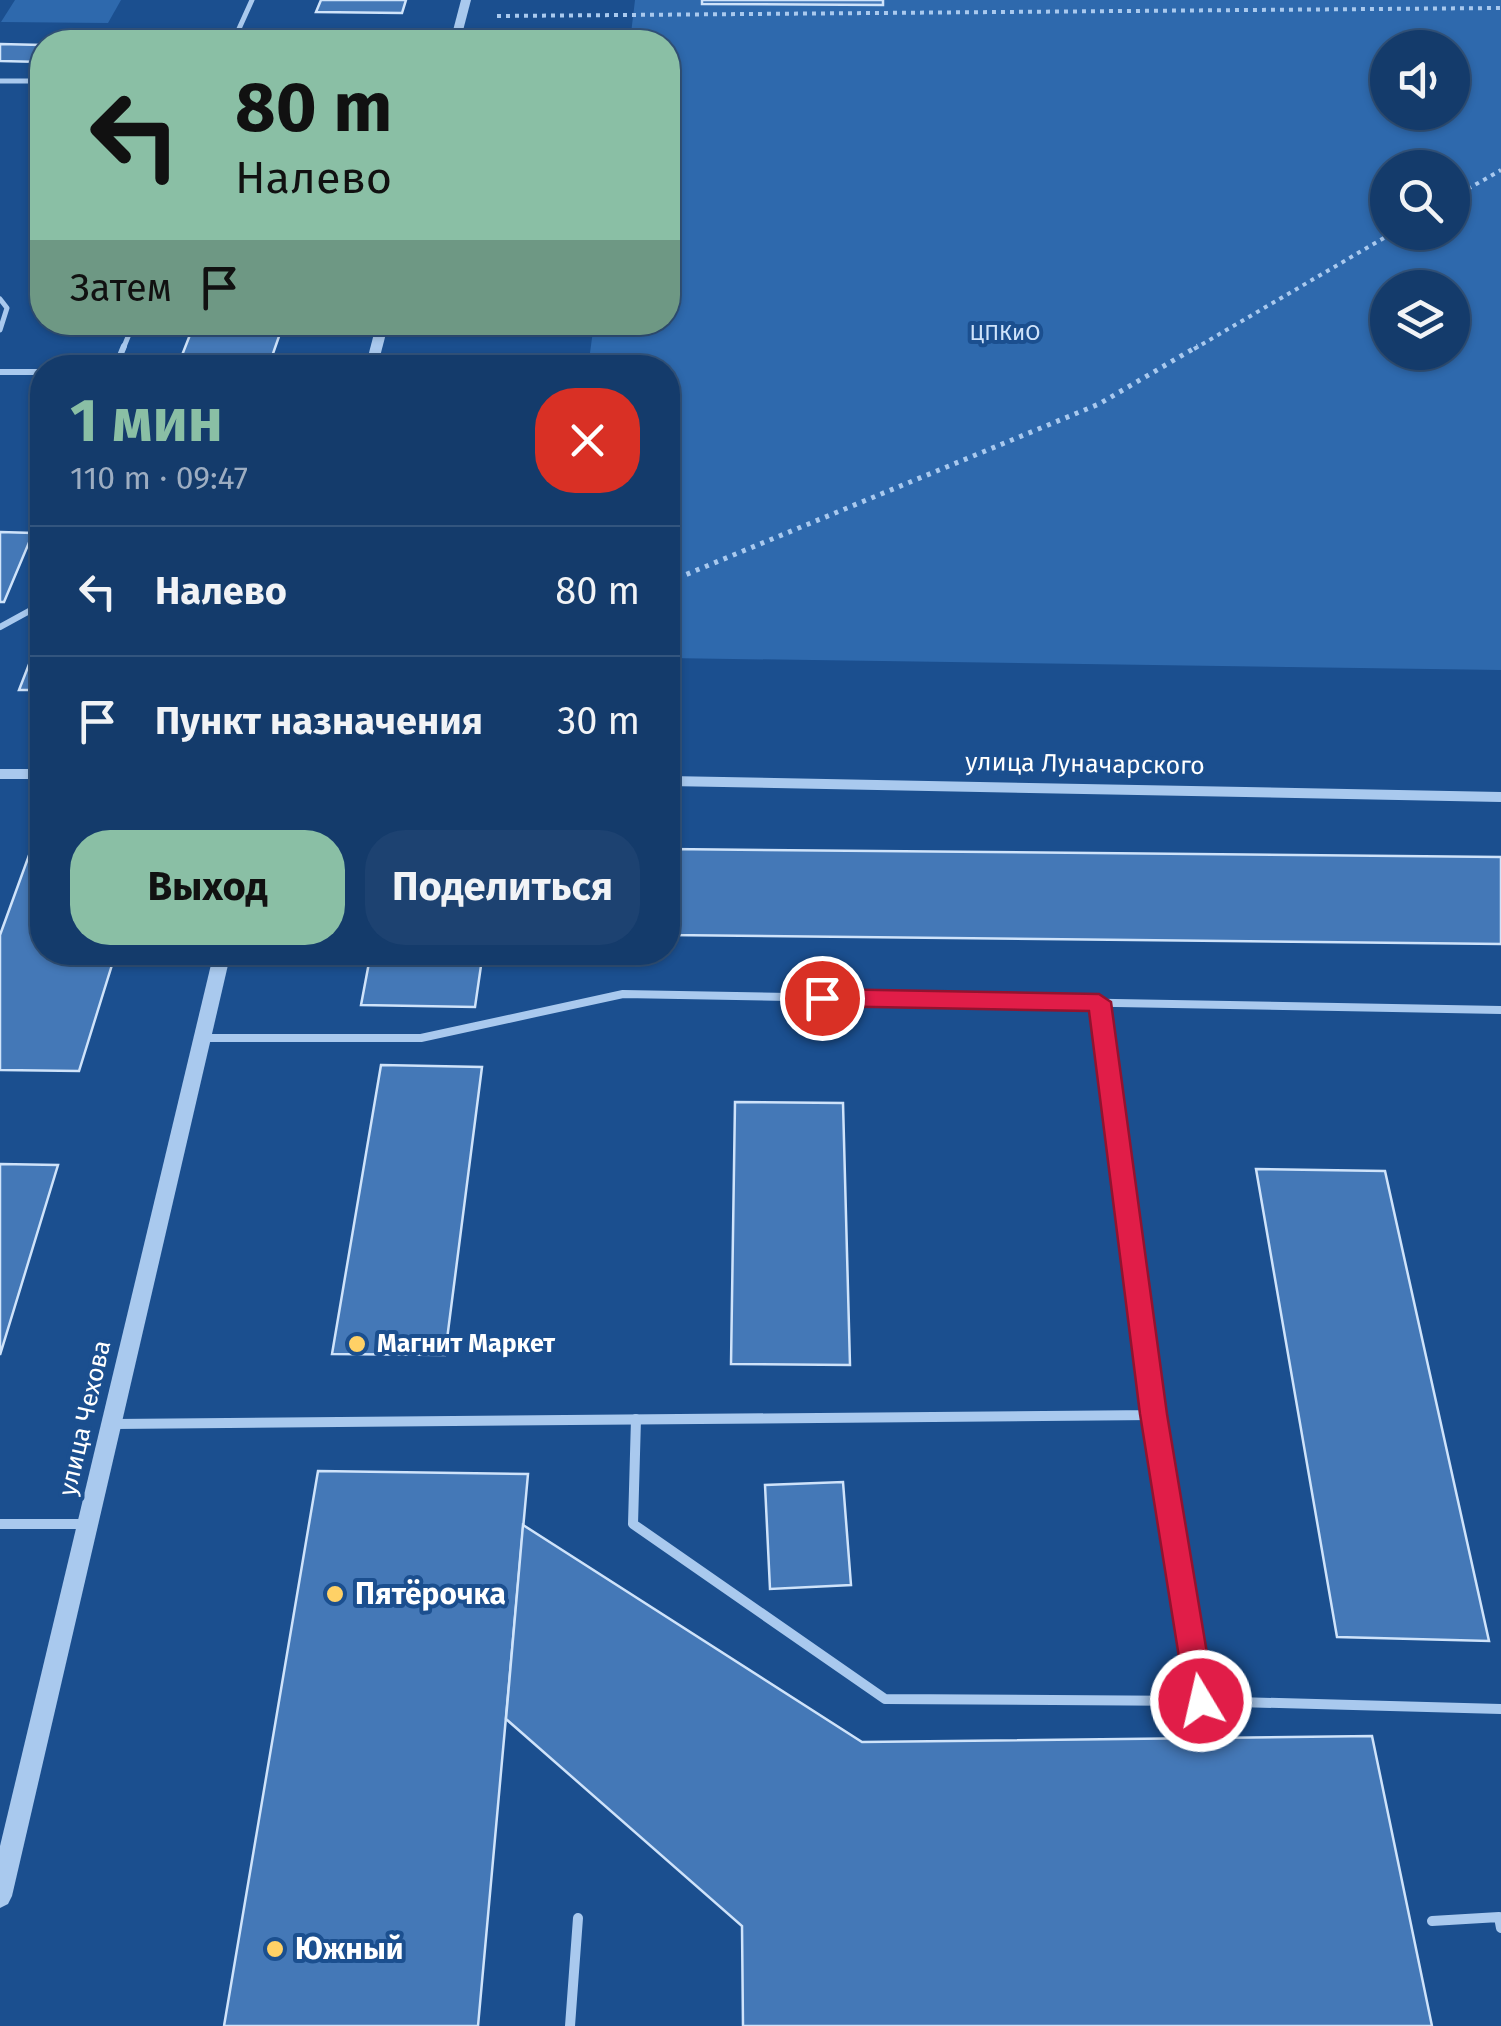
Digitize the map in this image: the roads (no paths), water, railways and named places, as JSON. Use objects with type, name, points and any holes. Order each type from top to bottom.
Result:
[{"type":"street","points":[[458,30],[466,0]]},
{"type":"street","points":[[0,774],[30,774]]},
{"type":"street","name":"улица Луначарского","points":[[680,781],[1501,797]]},
{"type":"street","name":"улица Чехова","points":[[0,1896],[220,965]]},
{"type":"lane","points":[[238,30],[252,0]]},
{"type":"lane","points":[[0,80],[30,80]]},
{"type":"lane","points":[[0,299],[7,308],[0,330]]},
{"type":"lane","points":[[0,372],[30,372]]},
{"type":"lane","points":[[0,627],[30,611]]},
{"type":"lane","points":[[203,1038],[421,1038],[623,994],[1501,1010]]},
{"type":"lane","points":[[1099,1002],[1154,1414],[1201,1701]]},
{"type":"lane","points":[[112,1424],[1154,1414]]},
{"type":"lane","points":[[636,1419],[633,1524],[885,1698],[1501,1709]]},
{"type":"lane","points":[[0,1524],[88,1524]]},
{"type":"lane","points":[[1432,1922],[1499,1917],[1501,1928]]},
{"type":"lane","points":[[570,2026],[578,1918]]},
{"type":"place","name":"Магнит Маркет","points":[[357,1344]]},
{"type":"place","name":"Пятёрочка","points":[[335,1594]]},
{"type":"place","name":"Южный","points":[[275,1949]]},
{"type":"park label","name":"ЦПКиО","points":[[1005,332]]}]
